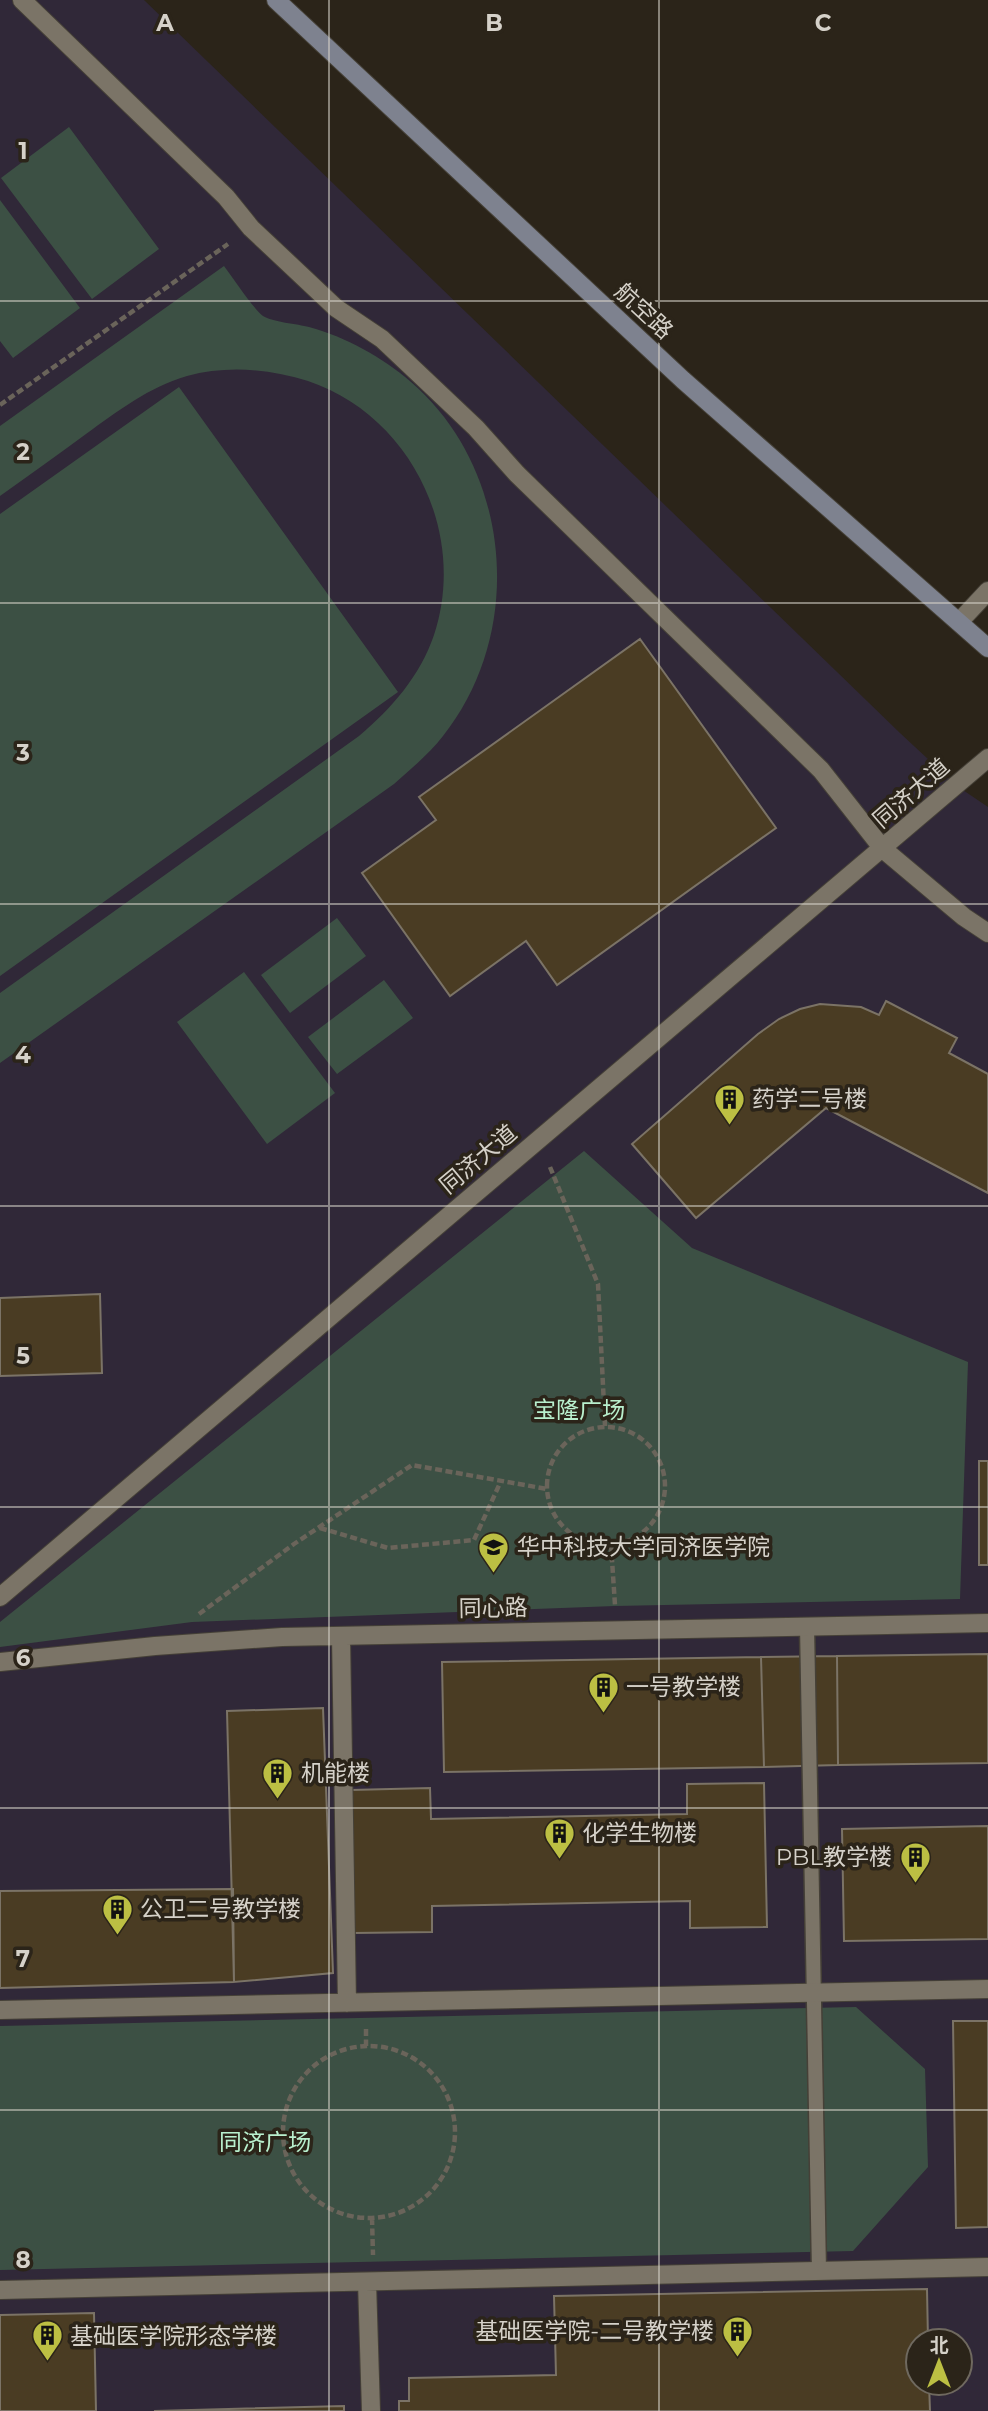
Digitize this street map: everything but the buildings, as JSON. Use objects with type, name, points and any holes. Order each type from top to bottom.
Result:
[{"type":"street","points":[[22,0],[226,197],[251,228],[336,309],[382,339],[476,428],[517,474],[821,770],[883,849],[988,933]]},
{"type":"street","name":"航空路","points":[[276,0],[682,380],[988,648]]},
{"type":"street","points":[[959,622],[988,592]]},
{"type":"street","name":"同济大道","points":[[0,1597],[988,758]]},
{"type":"street","name":"同心路","points":[[0,1662],[155,1646],[341,1636],[988,1623]]},
{"type":"street","points":[[341,1636],[347,2003]]},
{"type":"street","points":[[0,2010],[988,1989]]},
{"type":"street","points":[[0,2290],[988,2267]]},
{"type":"street","points":[[370,2281],[371,2411]]},
{"type":"lane","points":[[807,1626],[819,2271]]},
{"type":"path","points":[[0,405],[251,228]]},
{"type":"path","points":[[539,1140],[598,1284],[605,1426]]},
{"type":"path","points":[[605,1426],[625,1429],[643,1438],[657,1454],[665,1472],[666,1493],[660,1513],[648,1529],[631,1541],[611,1545],[591,1544],[574,1536],[560,1523],[551,1507],[547,1489],[548,1470],[556,1453],[569,1438],[586,1430],[605,1426]]},
{"type":"path","points":[[198,1614],[412,1465],[547,1489]]},
{"type":"path","points":[[320,1528],[388,1548],[474,1540],[502,1480]]},
{"type":"path","points":[[611,1545],[615,1606]]},
{"type":"path","points":[[366,2046],[388,2048],[409,2056],[428,2069],[442,2086],[451,2106],[455,2129],[453,2151],[445,2172],[432,2190],[414,2205],[394,2214],[372,2218],[349,2216],[328,2208],[309,2195],[295,2177],[286,2157],[282,2134],[284,2112],[292,2091],[306,2073],[323,2059],[343,2049],[366,2046]]},
{"type":"path","points":[[370,2281],[372,2218]]},
{"type":"shaded area","name":"华中科技大学同济医学院","points":[[0,0],[144,0],[900,733],[957,786],[988,807],[988,2411],[0,2411]]},
{"type":"green space","points":[[69,127],[159,249],[92,299],[1,178]]},
{"type":"green space","points":[[0,200],[80,308],[13,358],[0,341]]},
{"type":"green space","points":[[224,266],[263,316],[323,331],[363,349],[411,382],[445,418],[470,459],[487,505],[496,553],[496,601],[487,649],[470,694],[443,736],[394,784],[0,1063],[0,993],[359,736],[383,714],[413,678],[434,635],[443,596],[443,557],[436,518],[422,482],[402,449],[376,421],[344,397],[308,381],[264,371],[217,370],[173,381],[122,408],[0,496],[0,426]]},
{"type":"green space","points":[[179,387],[398,692],[0,976],[0,514]]},
{"type":"green space","points":[[337,918],[366,956],[290,1013],[261,975]]},
{"type":"green space","points":[[244,972],[335,1093],[267,1144],[177,1022]]},
{"type":"green space","points":[[384,980],[413,1018],[337,1074],[308,1037]]},
{"type":"green space","name":"宝隆广场","points":[[584,1151],[692,1248],[968,1362],[960,1599],[615,1606],[192,1622],[0,1647],[0,1622]]},
{"type":"green space","name":"同济广场","points":[[856,2007],[925,2069],[928,2167],[853,2251],[0,2270],[0,2026]]},
{"type":"place","name":"药学二号楼","points":[[729,1126]]},
{"type":"place","name":"华中科技大学同济医学院","points":[[494,1574]]},
{"type":"place","name":"一号教学楼","points":[[603,1714]]},
{"type":"place","name":"机能楼","points":[[278,1800]]},
{"type":"place","name":"化学生物楼","points":[[559,1860]]},
{"type":"place","name":"PBL教学楼","points":[[915,1884]]},
{"type":"place","name":"公卫二号教学楼","points":[[117,1936]]},
{"type":"place","name":"基础医学院-二号教学楼","points":[[737,2358]]},
{"type":"place","name":"基础医学院形态学楼","points":[[47,2363]]}]
